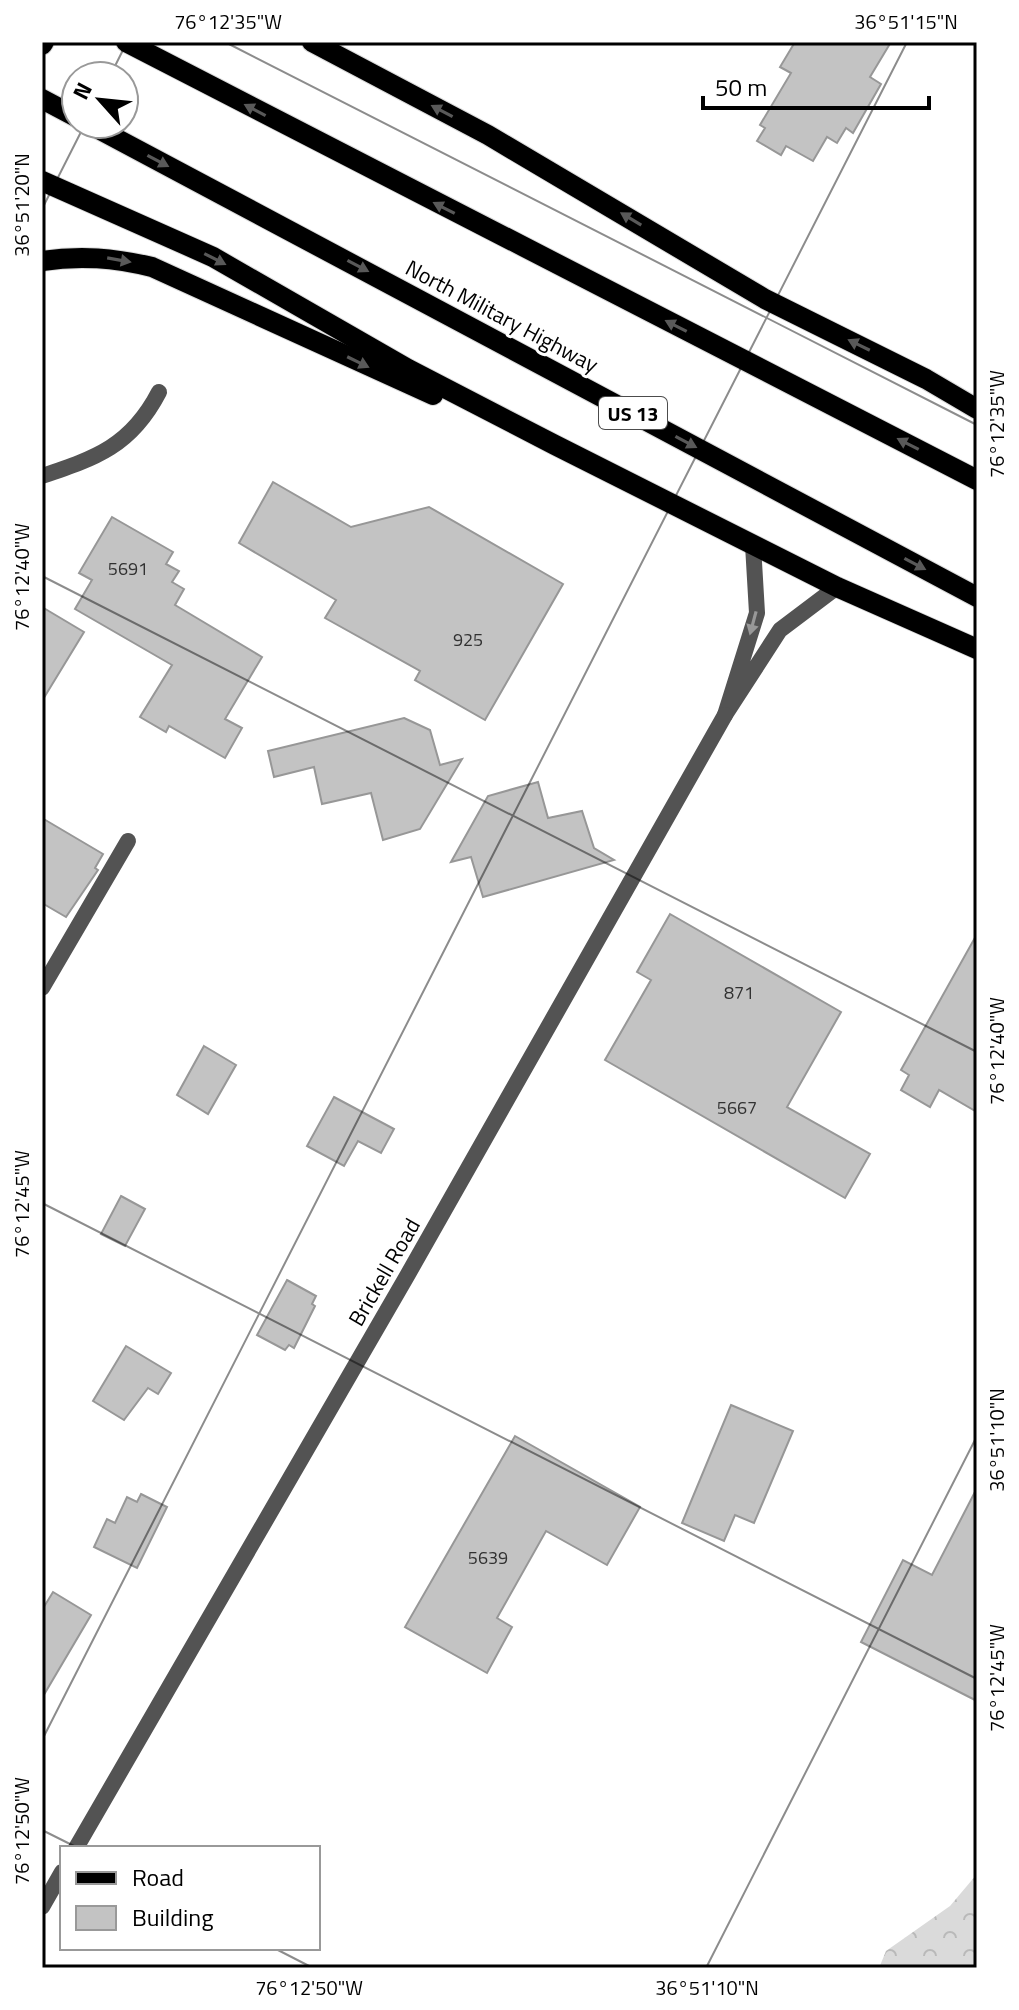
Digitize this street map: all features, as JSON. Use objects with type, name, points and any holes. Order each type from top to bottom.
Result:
[{"type":"main road","points":[[126,42],[324,147],[977,480]]},
{"type":"main road","points":[[312,42],[488,135],[765,299],[926,379],[977,409]]},
{"type":"main road","points":[[339,42],[376,76]]},
{"type":"main road","points":[[42,99],[60,109]]},
{"type":"main road","name":"North Military Highway","points":[[119,140],[977,597]]},
{"type":"main road","points":[[42,181],[213,257],[408,369],[555,445],[837,587],[977,649]]},
{"type":"main road","points":[[42,261],[73,257],[113,258],[152,267],[394,379],[555,445]]},
{"type":"street","points":[[42,476],[99,457],[130,434],[159,392]]},
{"type":"street","name":"Brickell Road","points":[[725,715],[757,613],[753,545]]},
{"type":"street","name":"Brickell Road","points":[[77,1846],[407,1276],[725,715],[780,630],[837,587]]},
{"type":"street","points":[[42,988],[128,841]]},
{"type":"street","points":[[42,1907],[60,1876]]},
{"type":"green space","points":[[977,1874],[977,1968],[879,1968],[886,1951],[950,1906]]},
{"type":"building","points":[[795,42],[891,42],[870,77],[881,84],[853,133],[846,128],[837,143],[827,137],[813,161],[786,146],[781,155],[757,141],[765,128],[760,125],[791,73],[780,67]]},
{"type":"building","points":[[273,482],[351,527],[429,507],[563,584],[485,720],[415,680],[420,671],[325,618],[336,600],[239,543]]},
{"type":"building","points":[[112,517],[173,552],[166,564],[179,571],[172,582],[184,589],[175,605],[262,657],[225,719],[242,728],[225,758],[169,726],[166,732],[140,717],[172,665],[75,609],[92,580],[79,573]]},
{"type":"building","points":[[42,607],[84,632],[42,701]]},
{"type":"building","points":[[404,718],[430,730],[440,765],[462,759],[420,829],[383,840],[371,793],[322,804],[314,767],[274,777],[268,751]]},
{"type":"building","points":[[538,782],[548,818],[582,811],[594,848],[614,860],[483,897],[471,857],[451,862],[488,796]]},
{"type":"building","points":[[42,818],[103,854],[95,868],[98,870],[66,917],[42,903]]},
{"type":"building","points":[[670,914],[841,1012],[787,1107],[870,1154],[845,1198],[605,1060],[651,980],[637,972]]},
{"type":"building","points":[[977,934],[977,1112],[939,1090],[930,1107],[901,1090],[909,1075],[901,1070]]},
{"type":"building","points":[[204,1046],[236,1065],[208,1114],[177,1095]]},
{"type":"building","points":[[334,1097],[394,1129],[381,1153],[358,1141],[344,1166],[307,1146]]},
{"type":"building","points":[[121,1196],[145,1209],[125,1246],[101,1234]]},
{"type":"building","points":[[287,1280],[316,1296],[312,1304],[315,1306],[294,1348],[289,1345],[285,1350],[257,1335]]},
{"type":"building","points":[[126,1346],[171,1373],[158,1394],[148,1388],[124,1420],[93,1401]]},
{"type":"building","points":[[731,1405],[793,1431],[754,1523],[735,1515],[724,1541],[682,1523]]},
{"type":"building","points":[[515,1436],[640,1507],[607,1565],[546,1531],[497,1618],[512,1627],[487,1673],[405,1627]]},
{"type":"building","points":[[977,1488],[977,1701],[861,1642],[903,1560],[932,1575]]},
{"type":"building","points":[[141,1494],[167,1507],[137,1568],[94,1547],[107,1519],[115,1523],[127,1497],[137,1502]]},
{"type":"building","points":[[53,1592],[91,1615],[42,1698],[42,1610]]}]
